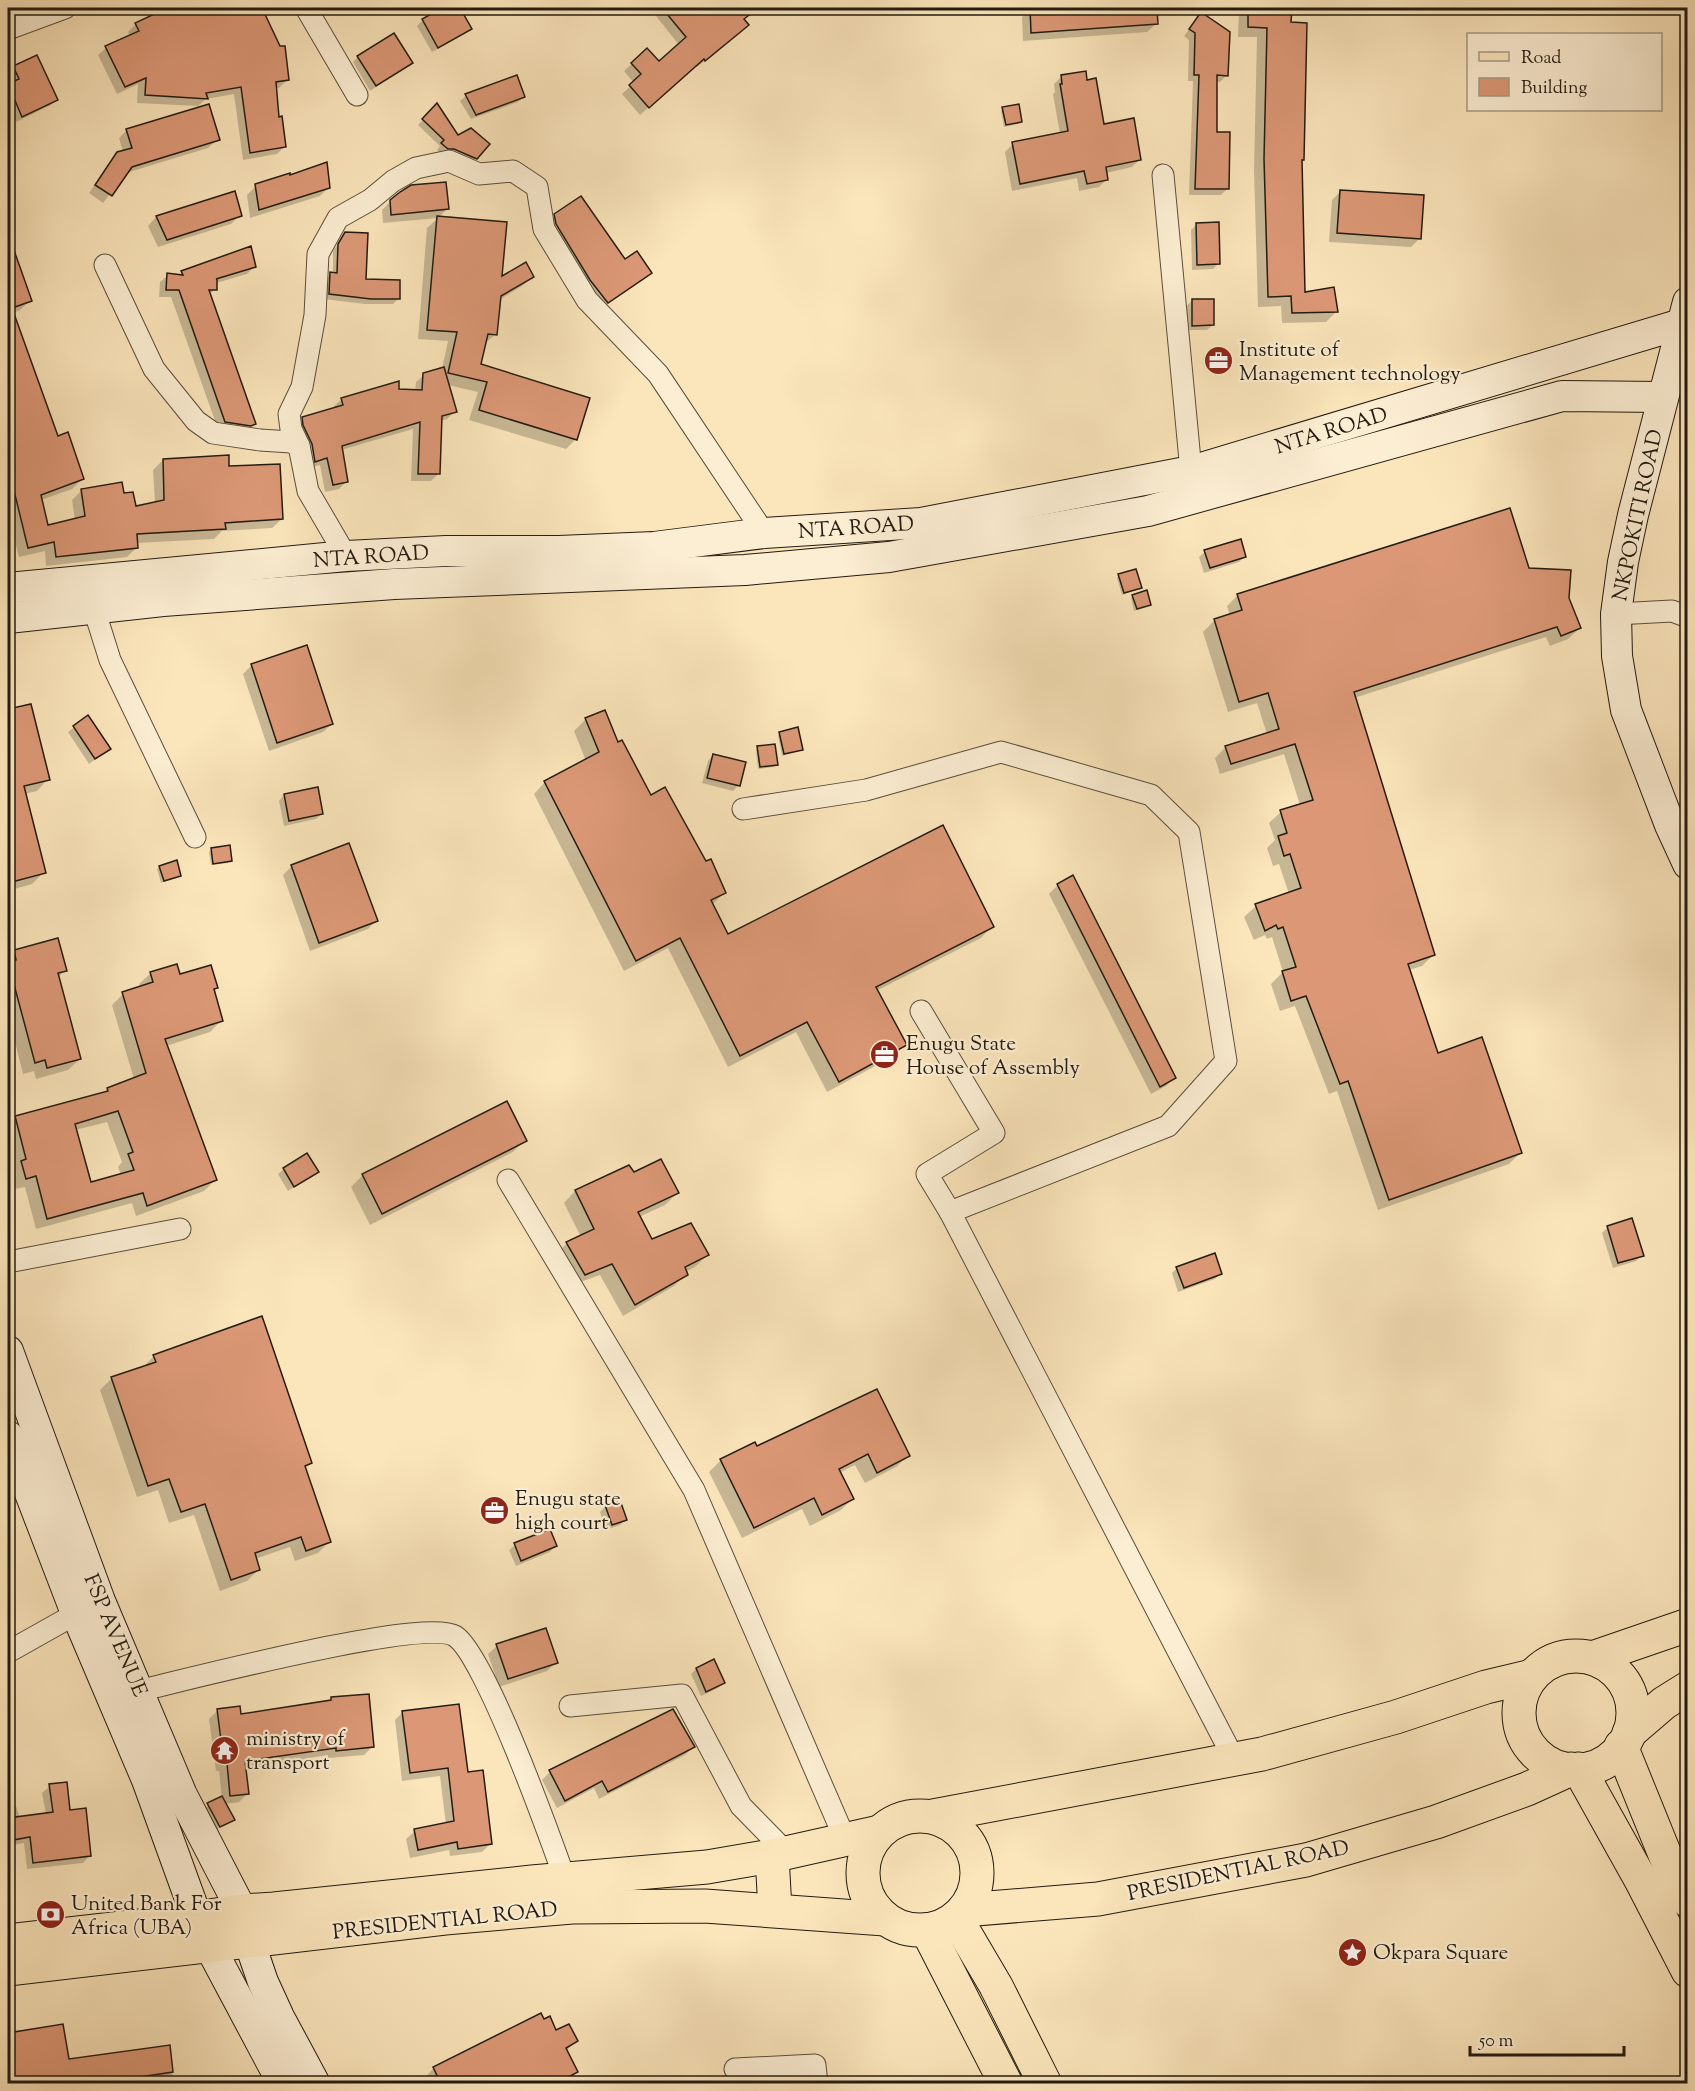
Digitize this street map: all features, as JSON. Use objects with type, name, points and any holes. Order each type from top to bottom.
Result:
[{"type":"main road","name":"NTA ROAD","points":[[8,588],[346,556],[446,550],[654,547],[764,533],[921,523],[1191,471],[1686,309]]},
{"type":"main road","name":"NKPOKITI ROAD","points":[[1686,309],[1623,562],[1616,614],[1617,656],[1626,710],[1688,864]]},
{"type":"main road","name":"NTA ROAD","points":[[8,618],[164,601],[383,584],[745,570],[889,557],[1148,511],[1562,396],[1663,397]]},
{"type":"main road","name":"FSP AVENUE","points":[[8,1351],[16,1399],[70,1561],[88,1607],[110,1697],[147,1780],[203,1932],[282,2084]]},
{"type":"main road","name":"FSP AVENUE","points":[[8,1436],[70,1561]]},
{"type":"main road","name":"FSP AVENUE","points":[[88,1607],[139,1691],[182,1795],[245,1926],[263,1982],[315,2084]]},
{"type":"main road","points":[[1592,1658],[1688,1625]]},
{"type":"main road","points":[[1688,1688],[1664,1703],[1625,1740],[1603,1762],[1575,1769],[1556,1766],[1543,1759],[1532,1748],[1519,1720],[1524,1690],[1532,1676],[1544,1665],[1559,1658],[1576,1655],[1592,1658],[1609,1666],[1622,1679],[1630,1696],[1633,1714],[1625,1740],[1668,1862],[1688,1901]]},
{"type":"main road","points":[[933,1816],[951,1823],[965,1836],[975,1854],[978,1874],[974,1893],[960,1914],[947,1924],[927,1930],[905,1929],[885,1919],[870,1900],[862,1877],[869,1846],[879,1832],[898,1819],[921,1815],[933,1816],[1262,1754],[1396,1717],[1486,1687],[1532,1676]]},
{"type":"main road","name":"PRESIDENTIAL ROAD","points":[[960,1914],[1098,1899],[1306,1860],[1436,1822],[1575,1769]]},
{"type":"main road","points":[[1575,1769],[1641,1880],[1688,1971]]},
{"type":"main road","name":"PRESIDENTIAL ROAD","points":[[245,1926],[274,1909],[707,1867],[879,1832]]},
{"type":"main road","points":[[775,1910],[779,1854]]},
{"type":"main road","name":"PRESIDENTIAL ROAD","points":[[8,1969],[245,1926],[445,1918],[572,1907],[705,1906],[885,1919]]},
{"type":"main road","points":[[960,1914],[1045,2084]]},
{"type":"main road","points":[[927,1930],[1006,2084]]},
{"type":"main road","name":"PRESIDENTIAL ROAD","points":[[8,1941],[203,1932]]},
{"type":"street","points":[[8,29],[64,8]]},
{"type":"street","points":[[306,8],[357,95]]},
{"type":"street","points":[[346,556],[308,491],[299,446],[291,429],[289,414],[302,387],[315,315],[318,254],[338,218],[370,200],[393,181],[416,168],[449,161],[479,174],[513,171],[537,187],[544,229],[587,300],[658,374],[764,533]]},
{"type":"street","points":[[1163,175],[1191,471]]},
{"type":"street","points":[[105,265],[154,369],[196,421],[213,433],[291,442],[299,446]]},
{"type":"street","points":[[94,609],[110,660],[195,837]]},
{"type":"street","points":[[1616,614],[1672,611],[1688,617]]},
{"type":"street","points":[[743,809],[866,790],[1001,752],[1151,795],[1189,832],[1227,1061],[1168,1126],[950,1212]]},
{"type":"street","points":[[921,1011],[994,1133],[927,1174],[950,1212],[1234,1759]]},
{"type":"street","points":[[508,1180],[694,1490],[845,1839]]},
{"type":"street","points":[[8,1262],[180,1229]]},
{"type":"street","points":[[8,1652],[88,1607]]},
{"type":"street","points":[[110,1697],[216,1671],[396,1636],[443,1632],[453,1635],[461,1641],[482,1676],[544,1820],[565,1879]]},
{"type":"street","points":[[570,1706],[682,1695],[741,1806],[779,1854]]},
{"type":"street","points":[[735,2069],[814,2066],[817,2084]]},
{"type":"building","points":[[167,8],[262,8],[280,46],[285,46],[289,80],[276,82],[279,117],[282,116],[286,147],[250,153],[241,87],[206,93],[208,99],[145,95],[146,78],[125,87],[105,46],[139,31],[135,23]]},
{"type":"building","points":[[442,8],[460,8],[472,29],[438,48],[422,19]]},
{"type":"building","points":[[662,8],[758,8],[744,19],[749,25],[705,61],[704,59],[649,108],[629,85],[641,74],[631,63],[647,48],[659,61],[686,37]]},
{"type":"building","points":[[1030,8],[1157,8],[1158,24],[1031,33]]},
{"type":"building","points":[[1248,8],[1292,8],[1291,22],[1307,23],[1304,160],[1302,160],[1305,292],[1334,287],[1338,312],[1292,313],[1291,296],[1268,297],[1264,159],[1267,28],[1248,27]]},
{"type":"building","points":[[1201,12],[1230,32],[1228,76],[1217,75],[1217,132],[1230,132],[1229,189],[1195,189],[1199,75],[1194,75],[1195,33],[1189,29]]},
{"type":"building","points":[[394,33],[413,63],[376,86],[357,56]]},
{"type":"building","points":[[37,55],[58,100],[22,117],[8,84],[19,79],[13,66]]},
{"type":"building","points":[[1086,71],[1087,80],[1096,78],[1104,124],[1134,118],[1141,160],[1106,167],[1108,180],[1087,184],[1084,171],[1020,184],[1012,142],[1068,131],[1060,84],[1062,84],[1061,75]]},
{"type":"building","points":[[517,75],[525,97],[476,115],[465,94]]},
{"type":"building","points":[[437,103],[458,135],[471,128],[490,144],[477,159],[454,149],[448,149],[441,143],[444,140],[422,119]]},
{"type":"building","points":[[209,104],[220,140],[132,167],[112,196],[95,185],[117,152],[132,148],[126,129]]},
{"type":"building","points":[[1019,104],[1022,122],[1006,125],[1002,107]]},
{"type":"building","points":[[327,162],[330,188],[259,210],[255,184]]},
{"type":"building","points":[[446,182],[449,209],[391,215],[390,200],[411,185]]},
{"type":"building","points":[[1340,190],[1424,195],[1421,239],[1337,233]]},
{"type":"building","points":[[235,191],[242,216],[167,240],[156,216]]},
{"type":"building","points":[[581,196],[625,259],[637,251],[652,273],[608,303],[590,280],[556,224],[554,214]]},
{"type":"building","points":[[437,216],[507,222],[502,276],[526,262],[534,277],[501,296],[497,335],[488,334],[481,364],[590,398],[577,440],[479,410],[487,382],[448,373],[457,332],[427,330]]},
{"type":"building","points":[[1219,222],[1220,264],[1197,265],[1196,223]]},
{"type":"building","points":[[345,232],[368,233],[366,279],[400,280],[400,299],[371,299],[329,294],[330,272],[337,273],[338,244]]},
{"type":"building","points":[[8,239],[10,239],[32,301],[12,308],[58,436],[68,432],[84,479],[41,495],[48,525],[85,516],[81,489],[122,482],[124,493],[133,492],[136,506],[164,500],[163,459],[229,455],[229,466],[280,464],[283,519],[225,523],[226,529],[137,534],[138,548],[56,557],[54,542],[28,548],[8,466]]},
{"type":"building","points":[[251,246],[256,267],[216,279],[217,290],[209,290],[256,424],[251,426],[225,422],[179,290],[166,290],[167,273],[183,275],[181,271]]},
{"type":"building","points":[[1192,299],[1214,299],[1214,325],[1192,326]]},
{"type":"building","points":[[444,367],[457,412],[442,416],[440,474],[418,474],[420,422],[342,446],[348,482],[333,485],[327,458],[315,462],[312,444],[303,425],[302,417],[343,405],[341,398],[399,381],[399,389],[422,390],[423,373]]},
{"type":"building","points":[[1510,508],[1529,568],[1571,570],[1569,598],[1581,628],[1561,636],[1557,627],[1354,692],[1435,955],[1408,964],[1438,1053],[1482,1037],[1522,1153],[1389,1200],[1348,1081],[1340,1084],[1306,996],[1291,1001],[1282,971],[1296,967],[1283,927],[1278,929],[1276,925],[1265,931],[1255,904],[1301,888],[1290,854],[1284,856],[1278,836],[1287,833],[1280,810],[1313,800],[1295,744],[1231,764],[1225,746],[1279,729],[1268,693],[1239,702],[1214,619],[1242,610],[1237,594]]},
{"type":"building","points":[[1241,539],[1246,557],[1210,568],[1204,550]]},
{"type":"building","points":[[1136,569],[1142,588],[1124,593],[1118,574]]},
{"type":"building","points":[[1147,590],[1151,605],[1137,609],[1132,595]]},
{"type":"building","points":[[307,645],[333,724],[277,743],[251,664]]},
{"type":"building","points":[[31,704],[50,780],[24,786],[46,873],[8,883],[8,709]]},
{"type":"building","points":[[605,710],[618,742],[622,740],[651,795],[665,787],[706,861],[711,859],[726,893],[711,900],[728,934],[943,825],[994,927],[876,987],[907,1045],[839,1082],[807,1022],[740,1056],[680,938],[636,961],[544,781],[599,752],[585,718]]},
{"type":"building","points":[[88,715],[111,749],[95,759],[73,726]]},
{"type":"building","points":[[798,727],[803,750],[784,754],[779,732]]},
{"type":"building","points":[[775,744],[778,765],[760,767],[757,746]]},
{"type":"building","points":[[713,754],[746,762],[740,786],[707,778]]},
{"type":"building","points":[[318,787],[323,814],[289,821],[284,794]]},
{"type":"building","points":[[349,843],[378,921],[319,943],[291,865]]},
{"type":"building","points":[[230,845],[232,861],[213,864],[211,848]]},
{"type":"building","points":[[177,860],[181,876],[164,881],[159,866]]},
{"type":"building","points":[[1073,875],[1176,1078],[1160,1087],[1057,884]]},
{"type":"building","points":[[58,938],[67,971],[58,973],[81,1059],[47,1068],[45,1060],[35,1063],[8,962],[16,960],[14,950]]},
{"type":"building","points":[[177,964],[180,974],[211,965],[218,988],[214,989],[223,1021],[165,1039],[217,1180],[147,1206],[143,1193],[47,1219],[36,1176],[26,1179],[21,1161],[26,1159],[15,1116],[108,1091],[107,1088],[146,1073],[122,992],[153,982],[150,972]],"holes":[[[118,1111],[133,1152],[128,1154],[134,1170],[91,1182],[75,1124]]]},
{"type":"building","points":[[507,1101],[527,1141],[382,1214],[362,1174]]},
{"type":"building","points":[[307,1153],[319,1172],[294,1187],[283,1168]]},
{"type":"building","points":[[661,1159],[679,1193],[638,1212],[652,1239],[691,1223],[709,1255],[685,1267],[688,1275],[635,1305],[612,1264],[585,1275],[566,1242],[594,1229],[575,1190],[629,1165],[634,1172]]},
{"type":"building","points":[[1632,1218],[1644,1256],[1618,1263],[1607,1226]]},
{"type":"building","points":[[1215,1253],[1222,1274],[1184,1288],[1176,1267]]},
{"type":"building","points":[[262,1316],[312,1463],[305,1466],[331,1542],[306,1551],[301,1537],[255,1553],[260,1570],[231,1580],[205,1504],[181,1512],[169,1479],[148,1486],[111,1377],[156,1362],[153,1355]]},
{"type":"building","points":[[877,1389],[910,1456],[877,1473],[868,1454],[839,1469],[854,1499],[822,1515],[814,1498],[754,1528],[720,1459],[755,1442],[757,1446]]},
{"type":"building","points":[[620,1500],[627,1520],[612,1525],[605,1505]]},
{"type":"building","points":[[550,1529],[557,1546],[521,1561],[514,1543]]},
{"type":"building","points":[[546,1628],[558,1663],[508,1679],[496,1644]]},
{"type":"building","points":[[714,1659],[725,1683],[706,1692],[696,1668]]},
{"type":"building","points":[[369,1694],[374,1747],[336,1751],[336,1748],[245,1761],[249,1794],[230,1796],[227,1763],[224,1764],[217,1709],[240,1706],[241,1714],[331,1700],[331,1697]]},
{"type":"building","points":[[459,1704],[468,1772],[483,1770],[492,1844],[458,1849],[457,1842],[418,1850],[414,1829],[454,1821],[448,1768],[410,1773],[402,1711]]},
{"type":"building","points":[[673,1709],[695,1747],[608,1792],[602,1781],[565,1801],[549,1770]]},
{"type":"building","points":[[67,1782],[70,1810],[86,1808],[91,1856],[33,1863],[30,1837],[8,1841],[8,1818],[53,1812],[49,1784]]},
{"type":"building","points":[[222,1796],[235,1820],[220,1827],[207,1803]]},
{"type":"building","points":[[541,2013],[544,2019],[550,2016],[556,2030],[569,2024],[578,2041],[566,2048],[578,2072],[555,2084],[441,2084],[433,2067]]},
{"type":"building","points":[[63,2024],[69,2059],[170,2045],[173,2072],[92,2084],[8,2084],[8,2033]]},
{"type":"place","name":"Institute of Management technology","points":[[1218,361]]},
{"type":"place","name":"Enugu State House of Assembly","points":[[885,1055]]},
{"type":"place","name":"Enugu state high court","points":[[494,1510]]},
{"type":"place","name":"ministry of transport","points":[[225,1750]]},
{"type":"place","name":"United Bank For Africa (UBA)","points":[[50,1915]]},
{"type":"place","name":"Okpara Square","points":[[1352,1952]]}]
